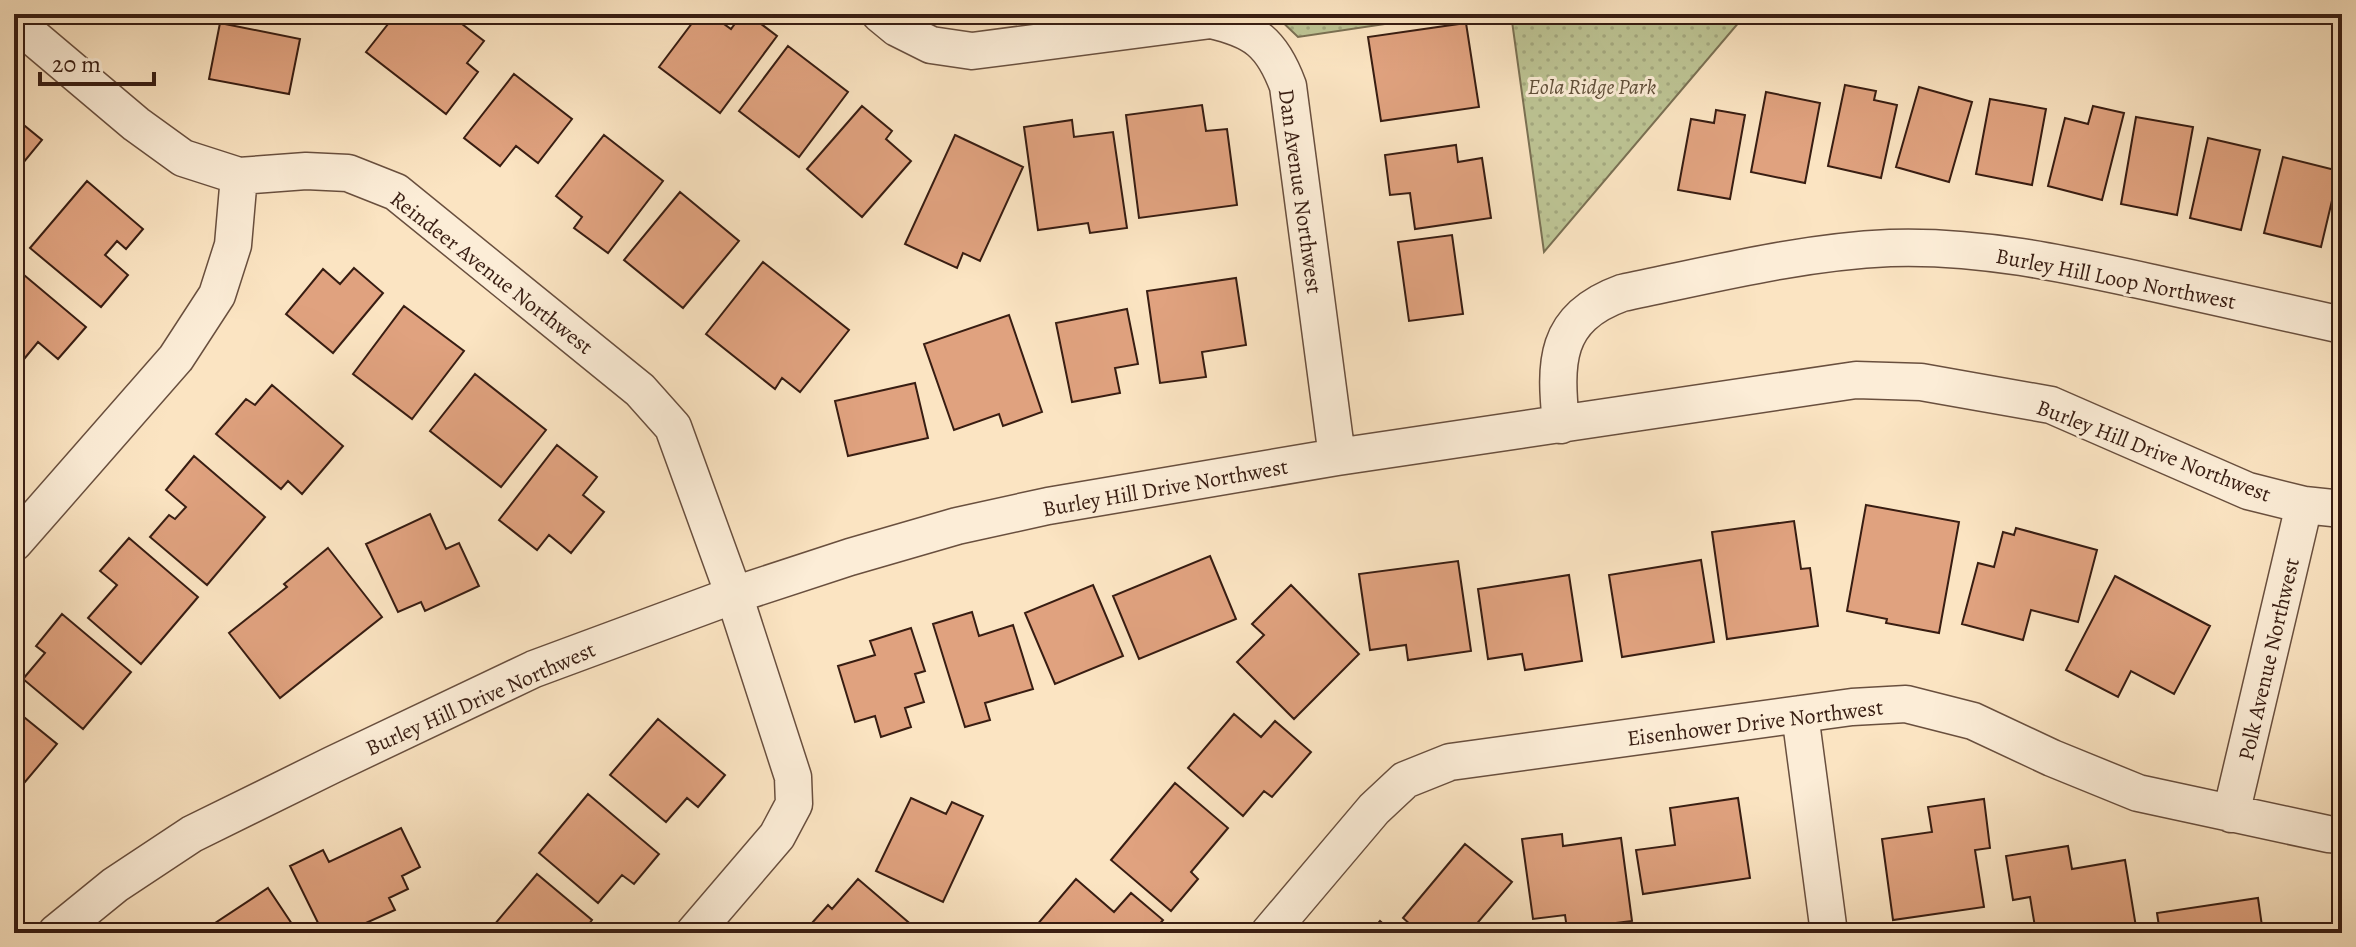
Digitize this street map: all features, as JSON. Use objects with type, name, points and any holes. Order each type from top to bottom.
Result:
[{"type":"street","name":"Dan Avenue Northwest","points":[[880,14],[897,28],[931,45],[972,51],[1211,20],[1240,27],[1264,43],[1278,60],[1288,86],[1337,457]]},
{"type":"street","name":"Reindeer Avenue Northwest","points":[[14,21],[136,124],[183,158],[239,176],[306,171],[348,173],[396,192],[640,390],[673,427],[734,595],[793,777],[794,804],[777,836],[694,933]]},
{"type":"street","points":[[14,543],[176,358],[217,295],[233,245],[239,176]]},
{"type":"street","name":"Burley Hill Loop Northwest","points":[[1561,425],[1557,381],[1559,356],[1570,330],[1590,308],[1604,299],[1769,262],[1829,253],[1890,248],[2013,254],[2342,325]]},
{"type":"street","name":"Burley Hill Drive Northwest","points":[[56,933],[115,885],[206,827],[534,669],[734,595],[850,557],[957,526],[1048,506],[1337,457],[1856,380],[1921,382],[2051,405],[2248,491],[2304,505],[2342,509]]},
{"type":"street","name":"Polk Avenue Northwest","points":[[2231,814],[2304,505]]},
{"type":"street","name":"Eisenhower Drive Northwest","points":[[1269,933],[1374,809],[1405,780],[1450,762],[1852,707],[1906,704],[1973,721],[2138,793],[2342,835]]},
{"type":"street","points":[[1800,714],[1829,933]]},
{"type":"green space","points":[[1274,14],[1452,14],[1298,37]]},
{"type":"green space","name":"Eola Ridge Park","points":[[1511,14],[1746,14],[1544,252]]},
{"type":"building","points":[[396,14],[449,14],[484,41],[467,63],[478,72],[446,114],[366,52]]},
{"type":"building","points":[[699,14],[710,14],[731,29],[742,14],[748,14],[777,36],[720,113],[659,67]]},
{"type":"building","points":[[220,23],[300,39],[289,94],[209,79]]},
{"type":"building","points":[[1466,23],[1479,107],[1381,121],[1368,37]]},
{"type":"building","points":[[788,46],[848,92],[799,157],[739,111]]},
{"type":"building","points":[[514,74],[572,119],[538,163],[516,146],[500,166],[464,138]]},
{"type":"building","points":[[1845,85],[1876,91],[1874,100],[1897,105],[1881,178],[1828,166]]},
{"type":"building","points":[[1919,87],[1972,102],[1949,182],[1896,167]]},
{"type":"building","points":[[1766,92],[1820,103],[1805,183],[1751,172]]},
{"type":"building","points":[[1990,99],[2046,109],[2032,185],[1976,174]]},
{"type":"building","points":[[1202,105],[1206,131],[1227,129],[1237,205],[1139,218],[1126,115]]},
{"type":"building","points":[[862,106],[892,131],[886,139],[911,161],[862,217],[807,169]]},
{"type":"building","points":[[2093,106],[2124,113],[2102,200],[2048,186],[2065,118],[2088,124]]},
{"type":"building","points":[[1716,110],[1745,115],[1730,199],[1678,190],[1691,119],[1714,123]]},
{"type":"building","points":[[14,117],[42,140],[14,174]]},
{"type":"building","points":[[2136,117],[2193,127],[2177,215],[2121,204]]},
{"type":"building","points":[[1072,120],[1074,137],[1113,132],[1127,228],[1090,233],[1088,223],[1038,230],[1024,127]]},
{"type":"building","points":[[604,135],[663,181],[608,253],[574,228],[582,217],[556,196]]},
{"type":"building","points":[[955,135],[1023,167],[980,261],[963,253],[957,268],[905,244]]},
{"type":"building","points":[[2208,138],[2260,150],[2241,230],[2190,218]]},
{"type":"building","points":[[1456,145],[1458,162],[1482,158],[1491,218],[1415,229],[1410,193],[1390,195],[1385,155]]},
{"type":"building","points":[[2283,157],[2339,171],[2321,247],[2264,233]]},
{"type":"building","points":[[87,181],[143,229],[126,249],[117,241],[105,255],[128,275],[101,307],[30,248]]},
{"type":"building","points":[[680,192],[739,241],[683,308],[624,260]]},
{"type":"building","points":[[1452,235],[1463,314],[1409,321],[1398,242]]},
{"type":"building","points":[[763,262],[849,330],[800,392],[782,378],[775,389],[706,334]]},
{"type":"building","points":[[354,268],[383,293],[333,353],[286,314],[323,269],[340,284]]},
{"type":"building","points":[[24,275],[86,327],[58,359],[38,342],[20,364],[14,359],[14,287]]},
{"type":"building","points":[[1236,278],[1246,345],[1202,352],[1206,377],[1160,383],[1147,291]]},
{"type":"building","points":[[404,306],[464,351],[412,419],[353,374]]},
{"type":"building","points":[[1127,309],[1138,364],[1115,368],[1120,393],[1072,402],[1056,323]]},
{"type":"building","points":[[1009,315],[1042,412],[1003,426],[999,414],[954,430],[924,344]]},
{"type":"building","points":[[475,374],[546,430],[501,487],[430,431]]},
{"type":"building","points":[[915,383],[928,438],[848,456],[835,401]]},
{"type":"building","points":[[272,385],[343,446],[302,494],[288,481],[281,489],[216,434],[246,399],[255,405]]},
{"type":"building","points":[[557,445],[597,477],[583,495],[604,512],[571,553],[549,535],[537,550],[499,520]]},
{"type":"building","points":[[194,456],[265,517],[207,585],[150,537],[169,515],[175,519],[186,507],[166,490]]},
{"type":"building","points":[[1866,505],[1959,522],[1939,633],[1886,623],[1887,619],[1847,611]]},
{"type":"building","points":[[430,514],[446,549],[459,543],[479,586],[425,611],[421,602],[398,612],[366,544]]},
{"type":"building","points":[[1794,521],[1801,569],[1810,568],[1818,626],[1727,639],[1712,532]]},
{"type":"building","points":[[2016,528],[2097,550],[2078,622],[2031,610],[2023,640],[1962,624],[1978,563],[1994,567],[2003,532],[2014,535]]},
{"type":"building","points":[[129,538],[198,597],[141,664],[88,618],[117,585],[100,571]]},
{"type":"building","points":[[328,548],[382,617],[280,698],[229,633],[287,587],[284,584]]},
{"type":"building","points":[[1210,556],[1236,619],[1139,659],[1113,596]]},
{"type":"building","points":[[1701,560],[1714,642],[1622,657],[1609,575]]},
{"type":"building","points":[[1458,561],[1471,651],[1408,660],[1406,645],[1370,650],[1359,574]]},
{"type":"building","points":[[1569,575],[1582,661],[1525,670],[1522,654],[1488,659],[1478,589]]},
{"type":"building","points":[[2115,576],[2210,626],[2174,694],[2131,671],[2118,697],[2066,670]]},
{"type":"building","points":[[1093,585],[1123,656],[1055,684],[1025,613]]},
{"type":"building","points":[[1291,585],[1359,654],[1294,719],[1237,662],[1264,635],[1252,624]]},
{"type":"building","points":[[972,612],[979,636],[1013,625],[1033,689],[985,703],[990,720],[965,727],[933,624]]},
{"type":"building","points":[[62,614],[131,672],[83,729],[23,679],[45,653],[36,646]]},
{"type":"building","points":[[911,628],[925,671],[915,674],[924,702],[905,708],[911,727],[881,737],[875,716],[855,722],[838,666],[875,655],[870,641]]},
{"type":"building","points":[[14,709],[57,744],[14,795]]},
{"type":"building","points":[[1234,714],[1261,737],[1275,721],[1311,752],[1272,797],[1264,791],[1243,816],[1188,768]]},
{"type":"building","points":[[658,719],[725,775],[698,807],[687,798],[666,822],[610,775]]},
{"type":"building","points":[[1175,783],[1228,828],[1191,872],[1198,879],[1171,911],[1111,860]]},
{"type":"building","points":[[588,794],[659,854],[634,884],[622,875],[598,903],[539,853]]},
{"type":"building","points":[[911,798],[946,814],[952,802],[983,816],[943,902],[876,871]]},
{"type":"building","points":[[1738,798],[1750,878],[1643,894],[1636,850],[1675,845],[1670,808]]},
{"type":"building","points":[[1984,799],[1990,848],[1975,850],[1984,907],[1893,920],[1882,839],[1932,832],[1928,807]]},
{"type":"building","points":[[401,828],[420,867],[402,876],[408,889],[389,898],[395,910],[359,926],[362,933],[323,933],[290,866],[323,850],[329,862]]},
{"type":"building","points":[[1562,834],[1563,846],[1621,838],[1632,921],[1567,929],[1565,915],[1533,919],[1522,839]]},
{"type":"building","points":[[1465,844],[1512,882],[1469,933],[1420,933],[1403,918]]},
{"type":"building","points":[[2068,846],[2072,869],[2125,860],[2137,933],[2036,933],[2030,897],[2013,900],[2006,856]]},
{"type":"building","points":[[537,874],[592,920],[582,933],[489,931]]},
{"type":"building","points":[[858,879],[921,933],[803,933],[828,905],[832,909]]},
{"type":"building","points":[[1076,879],[1114,912],[1131,893],[1163,920],[1152,933],[1030,933]]},
{"type":"building","points":[[268,888],[298,933],[209,933],[206,929]]},
{"type":"building","points":[[2258,898],[2263,933],[2160,933],[2157,913]]},
{"type":"building","points":[[1380,921],[1393,933],[1370,933]]},
{"type":"building","points":[[2342,924],[2342,933],[2290,933],[2290,932]]}]
